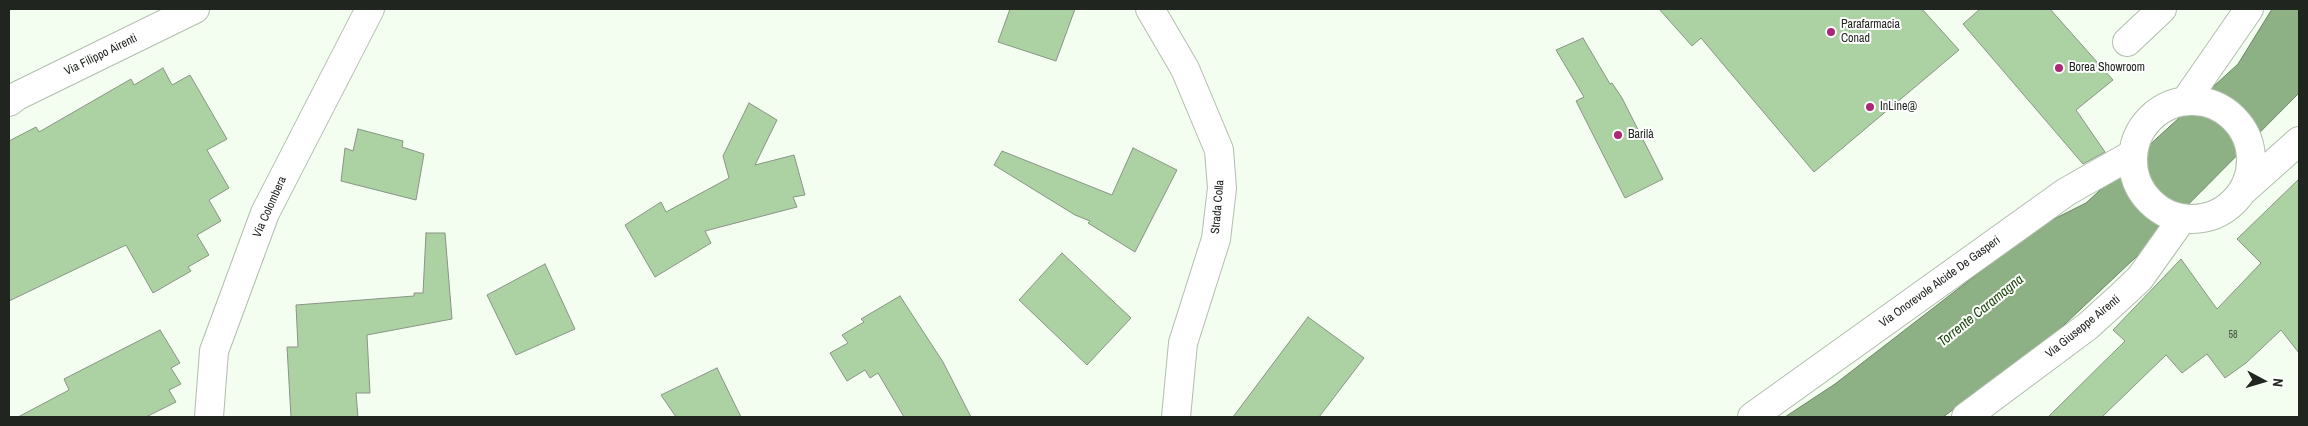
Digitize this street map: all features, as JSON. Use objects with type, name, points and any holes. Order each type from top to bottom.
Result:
[{"type":"main road","name":"Via Filippo Airenti","points":[[9,102],[17,96],[195,9]]},
{"type":"main road","name":"Via Colombera","points":[[209,417],[214,350],[265,213],[370,9]]},
{"type":"main road","name":"Strada Colla","points":[[1150,9],[1185,69],[1219,150],[1222,188],[1216,239],[1183,343],[1176,417]]},
{"type":"main road","points":[[2127,42],[2162,9]]},
{"type":"main road","points":[[2186,100],[2249,9]]},
{"type":"main road","points":[[2244,190],[2251,173],[2252,154],[2250,141],[2238,120],[2223,108],[2198,100],[2186,100],[2166,106],[2150,118],[2138,134],[2133,154],[2134,172],[2140,188],[2151,203],[2165,213],[2182,218],[2200,219],[2218,214],[2233,204],[2244,190],[2297,143]]},
{"type":"main road","points":[[2250,141],[2297,143]]},
{"type":"main road","name":"Via Onorevole Alcide De Gasperi","points":[[1752,417],[2066,192],[2133,154]]},
{"type":"main road","name":"Via Giuseppe Airenti","points":[[1966,417],[2088,326],[2115,302],[2140,278],[2182,218]]},
{"type":"water","name":"Torrente Caramagna","points":[[2272,9],[2299,9],[2299,93],[2135,258],[2047,341],[1943,417],[1785,417],[1835,384],[2038,227],[2086,203],[2238,64]]},
{"type":"building","points":[[1010,9],[1075,9],[1056,61],[998,42]]},
{"type":"building","points":[[1659,9],[1922,9],[1959,50],[1814,172],[1701,38],[1692,46]]},
{"type":"building","points":[[1980,9],[2050,9],[2113,80],[2076,110],[2105,152],[2083,164],[1963,24]]},
{"type":"building","points":[[1583,38],[1610,84],[1612,83],[1622,98],[1663,179],[1625,198],[1576,101],[1584,97],[1556,50]]},
{"type":"building","points":[[163,68],[172,85],[190,75],[227,139],[207,150],[229,188],[209,200],[221,221],[197,235],[209,255],[188,267],[191,271],[153,293],[126,245],[9,301],[9,141],[36,127],[39,132],[131,79],[134,85]]},
{"type":"building","points":[[749,103],[777,120],[755,165],[794,155],[805,195],[793,197],[797,207],[705,231],[711,243],[655,277],[625,225],[661,202],[666,212],[729,178],[723,156]]},
{"type":"building","points":[[358,129],[403,141],[402,147],[424,154],[416,200],[341,181],[345,148],[353,151]]},
{"type":"building","points":[[1133,148],[1177,170],[1135,252],[1088,223],[1090,221],[1075,215],[994,165],[1002,151],[1112,195]]},
{"type":"building","points":[[2299,179],[2299,353],[2281,330],[2246,363],[2225,378],[2207,354],[2182,373],[2166,355],[2102,417],[2048,417],[2125,341],[2113,330],[2181,259],[2217,309],[2261,263],[2237,239]]},
{"type":"building","points":[[426,233],[445,233],[452,319],[367,335],[370,393],[356,393],[358,417],[291,417],[287,347],[298,347],[296,305],[414,296],[414,293],[423,293]]},
{"type":"building","points":[[1062,253],[1131,318],[1087,365],[1019,300]]},
{"type":"building","points":[[545,264],[575,329],[516,355],[487,295]]},
{"type":"building","points":[[900,296],[943,362],[971,417],[904,417],[878,373],[870,378],[865,370],[847,381],[830,353],[848,343],[842,335],[864,322],[861,319]]},
{"type":"building","points":[[1308,317],[1364,358],[1319,417],[1233,417]]},
{"type":"building","points":[[160,330],[180,363],[171,368],[181,384],[169,390],[176,402],[146,417],[18,417],[69,390],[64,379]]},
{"type":"building","points":[[717,368],[741,417],[676,417],[661,395]]},
{"type":"place","name":"Parafarmacia Conad","points":[[1831,32]]},
{"type":"place","name":"Borea Showroom","points":[[2059,68]]},
{"type":"place","name":"InLine@","points":[[1870,107]]},
{"type":"place","name":"Barilà","points":[[1618,135]]}]
